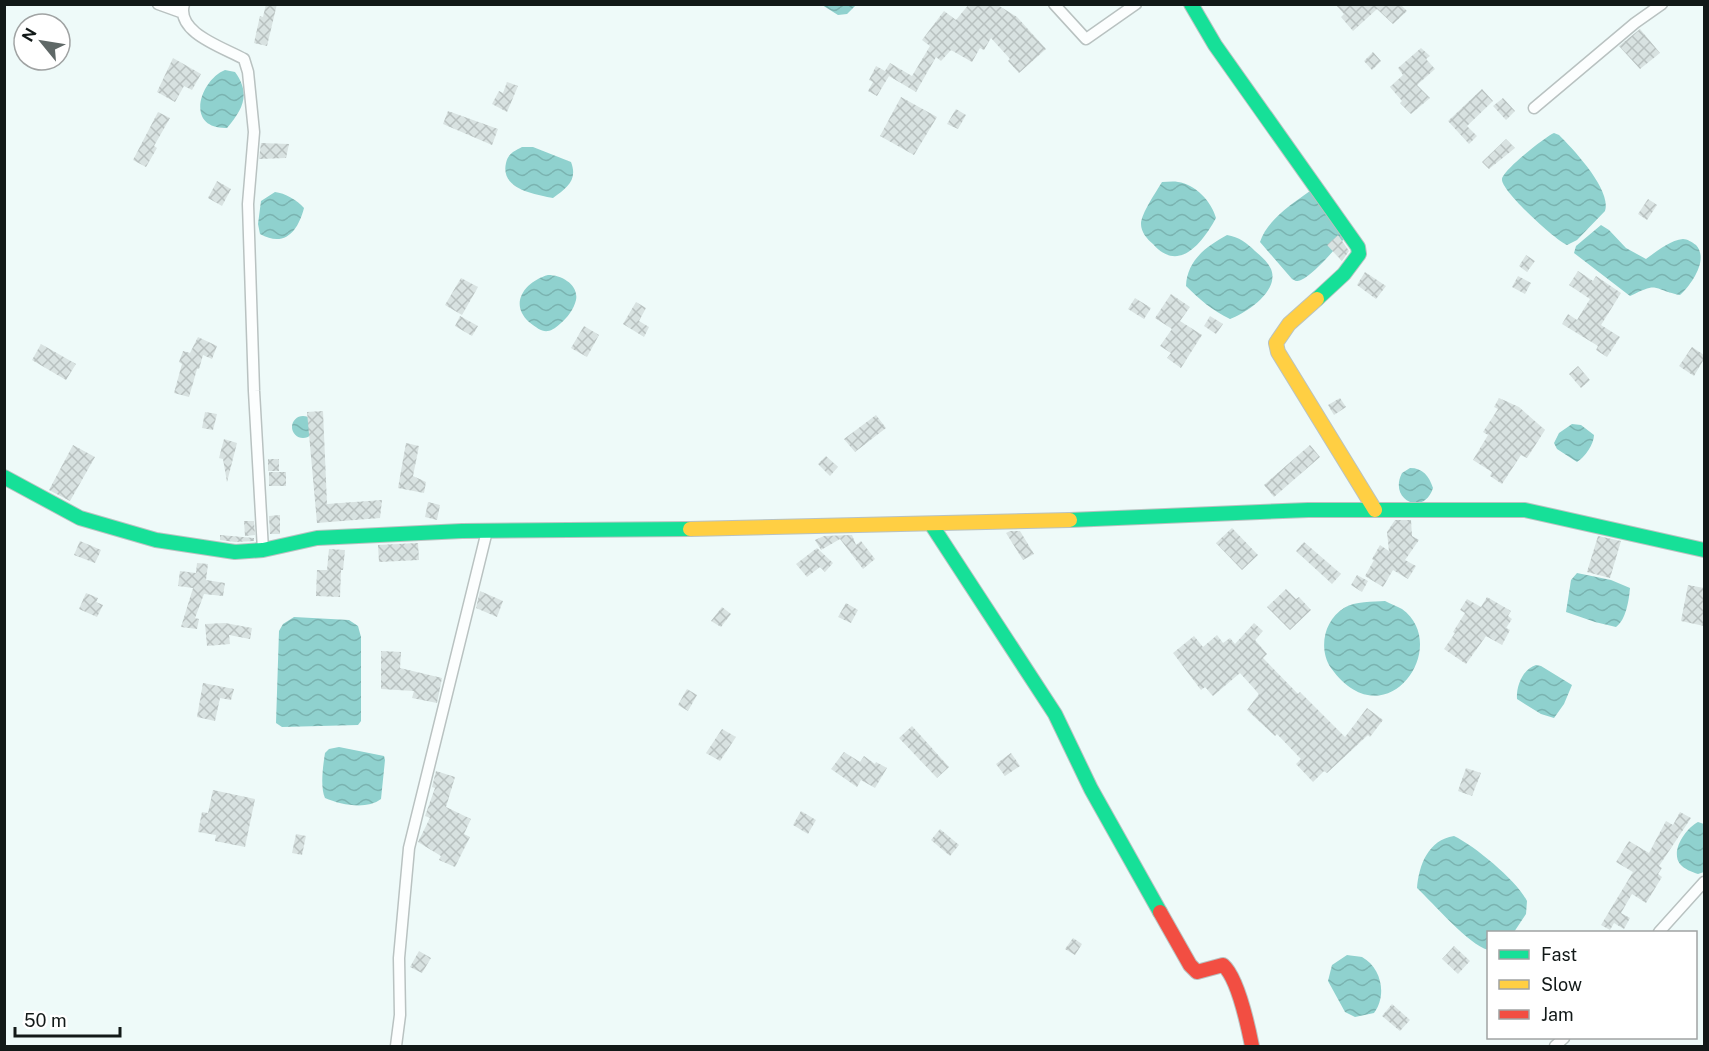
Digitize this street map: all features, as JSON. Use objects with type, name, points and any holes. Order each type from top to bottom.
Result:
[{"type":"street","points":[[158,4],[183,9],[188,25],[198,35],[244,59],[248,72],[254,132],[248,204],[254,391],[263,550]]},
{"type":"street","points":[[1054,4],[1086,39],[1136,4]]},
{"type":"street","points":[[1191,4],[1215,45],[1358,247],[1359,254],[1344,274],[1288,324],[1276,343],[1278,352],[1375,510]]},
{"type":"street","points":[[1534,108],[1635,23],[1662,4]]},
{"type":"street","points":[[4,477],[80,518],[156,540],[236,552],[263,550],[317,538],[487,531],[931,524],[1147,518],[1308,510],[1524,510],[1704,550]]},
{"type":"street","points":[[931,524],[1055,714],[1091,789],[1190,965],[1197,972],[1223,965],[1229,970],[1245,1014],[1252,1047]]},
{"type":"street","points":[[396,1047],[400,1015],[399,958],[408,848],[487,531]]},
{"type":"street","points":[[1661,931],[1704,882]]},
{"type":"water","points":[[822,5],[856,5],[847,14],[838,15]]},
{"type":"water","points":[[225,70],[235,72],[244,94],[241,108],[227,128],[214,126],[205,121],[201,113],[203,93],[216,75]]},
{"type":"water","points":[[1554,133],[1565,141],[1590,170],[1606,202],[1605,211],[1577,240],[1567,245],[1541,225],[1519,203],[1504,185],[1502,179],[1517,162]]},
{"type":"water","points":[[522,147],[533,147],[571,162],[573,174],[567,187],[553,198],[528,192],[513,184],[508,179],[506,163],[514,151]]},
{"type":"water","points":[[1162,182],[1184,183],[1191,186],[1211,206],[1216,218],[1197,245],[1181,255],[1172,256],[1163,252],[1147,238],[1141,227],[1143,215]]},
{"type":"water","points":[[1310,191],[1344,234],[1343,240],[1317,268],[1306,277],[1296,281],[1260,242],[1274,220]]},
{"type":"water","points":[[275,192],[291,197],[304,208],[294,230],[289,235],[277,239],[260,234],[258,224],[261,201]]},
{"type":"water","points":[[1601,225],[1626,248],[1646,259],[1673,242],[1683,239],[1691,242],[1700,251],[1701,257],[1694,278],[1680,295],[1651,288],[1630,296],[1574,253],[1576,246]]},
{"type":"water","points":[[1227,235],[1249,245],[1262,257],[1270,266],[1272,277],[1271,285],[1260,300],[1230,319],[1206,304],[1186,286],[1194,261],[1212,244]]},
{"type":"water","points":[[548,275],[564,279],[572,285],[576,300],[572,310],[563,321],[552,330],[545,331],[529,322],[523,315],[520,300],[527,287]]},
{"type":"water","points":[[303,416],[311,419],[314,427],[311,435],[303,438],[295,435],[292,427],[295,419]]},
{"type":"water","points":[[1572,424],[1581,425],[1594,435],[1588,450],[1577,462],[1557,449],[1554,443],[1559,433]]},
{"type":"water","points":[[1410,468],[1419,469],[1425,474],[1433,488],[1429,497],[1422,502],[1409,502],[1400,491],[1399,483],[1402,473]]},
{"type":"water","points":[[1577,573],[1611,580],[1630,588],[1625,615],[1616,627],[1566,612],[1571,580]]},
{"type":"water","points":[[1385,601],[1402,609],[1416,625],[1420,644],[1416,664],[1406,680],[1391,692],[1372,696],[1352,689],[1331,668],[1325,652],[1325,635],[1332,620],[1344,608],[1359,603]]},
{"type":"water","points":[[294,617],[349,620],[358,626],[361,637],[361,721],[358,725],[282,727],[276,723],[279,631],[283,624]]},
{"type":"water","points":[[1536,665],[1572,685],[1564,704],[1554,718],[1541,714],[1517,699],[1521,679],[1527,670]]},
{"type":"water","points":[[339,747],[384,756],[381,799],[369,804],[354,805],[325,798],[322,782],[325,753],[329,749]]},
{"type":"water","points":[[1698,822],[1704,824],[1704,872],[1698,874],[1680,864],[1677,853],[1684,834]]},
{"type":"water","points":[[1454,836],[1473,848],[1495,865],[1527,901],[1526,914],[1515,931],[1487,931],[1487,950],[1461,932],[1417,888],[1426,855],[1431,848],[1445,838]]},
{"type":"water","points":[[1347,955],[1362,957],[1369,962],[1378,975],[1381,991],[1374,1013],[1355,1017],[1345,1012],[1328,981],[1332,965]]},
{"type":"building","points":[[266,4],[277,4],[267,46],[254,43],[260,16],[263,17]]},
{"type":"building","points":[[969,4],[996,4],[1017,17],[1046,49],[1019,73],[991,38],[984,50],[980,48],[972,62],[951,50],[941,61],[936,57],[916,92],[889,76],[877,96],[868,91],[873,82],[869,80],[876,66],[885,71],[890,63],[912,76],[930,46],[922,40],[944,11],[956,20]]},
{"type":"building","points":[[1335,4],[1400,4],[1407,11],[1393,24],[1377,9],[1353,31],[1341,17],[1344,14]]},
{"type":"building","points":[[1640,29],[1660,53],[1640,69],[1619,46]]},
{"type":"building","points":[[1421,48],[1430,56],[1426,59],[1435,69],[1417,85],[1430,98],[1411,114],[1400,103],[1402,101],[1390,87],[1403,75],[1398,68]]},
{"type":"building","points":[[1373,52],[1381,61],[1372,70],[1364,61]]},
{"type":"building","points":[[173,58],[201,74],[192,90],[184,86],[175,102],[157,92]]},
{"type":"building","points":[[507,82],[518,86],[507,112],[492,104],[499,91],[503,93]]},
{"type":"building","points":[[1482,89],[1493,101],[1467,126],[1477,136],[1469,144],[1448,121]]},
{"type":"building","points":[[901,97],[937,117],[914,155],[880,136]]},
{"type":"building","points":[[1503,98],[1515,111],[1506,120],[1493,106]]},
{"type":"building","points":[[956,109],[966,115],[958,129],[947,124]]},
{"type":"building","points":[[448,111],[498,129],[492,145],[443,124]]},
{"type":"building","points":[[158,112],[170,118],[154,146],[157,148],[146,167],[133,160]]},
{"type":"building","points":[[1506,139],[1515,148],[1489,169],[1482,162]]},
{"type":"building","points":[[261,143],[289,144],[286,158],[259,159]]},
{"type":"building","points":[[217,181],[231,189],[222,206],[208,198]]},
{"type":"building","points":[[1648,199],[1657,205],[1647,220],[1638,214]]},
{"type":"building","points":[[1338,235],[1349,251],[1342,261],[1327,245]]},
{"type":"building","points":[[1526,255],[1535,261],[1527,272],[1519,266]]},
{"type":"building","points":[[1578,271],[1593,281],[1596,276],[1621,293],[1601,325],[1620,337],[1607,357],[1596,350],[1598,346],[1562,324],[1568,314],[1577,320],[1590,299],[1569,285]]},
{"type":"building","points":[[1365,272],[1386,286],[1376,299],[1357,285]]},
{"type":"building","points":[[1518,276],[1531,283],[1525,294],[1512,287]]},
{"type":"building","points":[[461,278],[478,287],[462,315],[445,305]]},
{"type":"building","points":[[1171,294],[1190,307],[1180,321],[1202,335],[1181,368],[1167,358],[1171,353],[1160,346],[1172,329],[1155,318]]},
{"type":"building","points":[[1135,298],[1151,308],[1144,319],[1128,309]]},
{"type":"building","points":[[636,302],[646,308],[639,321],[649,327],[644,337],[623,324]]},
{"type":"building","points":[[460,316],[478,326],[472,336],[455,326]]},
{"type":"building","points":[[1210,316],[1223,324],[1216,334],[1204,326]]},
{"type":"building","points":[[584,326],[599,335],[587,357],[571,348]]},
{"type":"building","points":[[198,337],[217,346],[212,359],[203,355],[189,397],[174,393],[183,351],[190,353]]},
{"type":"building","points":[[41,344],[76,364],[66,380],[32,360]]},
{"type":"building","points":[[1692,347],[1704,355],[1694,376],[1679,366]]},
{"type":"building","points":[[1578,366],[1590,380],[1581,388],[1569,374]]},
{"type":"building","points":[[1340,398],[1346,407],[1334,415],[1328,405]]},
{"type":"building","points":[[1499,398],[1519,407],[1545,430],[1527,458],[1521,455],[1502,484],[1490,476],[1492,472],[1473,460],[1488,435],[1483,432],[1498,409],[1494,407]]},
{"type":"building","points":[[323,411],[327,504],[382,500],[380,518],[317,523],[307,412]]},
{"type":"building","points":[[205,412],[217,414],[213,430],[202,428]]},
{"type":"building","points":[[876,415],[886,428],[855,452],[844,439]]},
{"type":"building","points":[[224,439],[237,443],[227,482],[223,459],[219,458]]},
{"type":"building","points":[[406,443],[419,446],[413,476],[426,482],[424,493],[398,488]]},
{"type":"building","points":[[73,445],[95,457],[70,501],[49,490]]},
{"type":"building","points":[[1310,445],[1320,457],[1274,497],[1264,485]]},
{"type":"building","points":[[826,456],[838,467],[830,476],[818,464]]},
{"type":"building","points":[[268,459],[279,459],[279,471],[268,471]]},
{"type":"building","points":[[269,472],[286,472],[286,486],[269,486]]},
{"type":"building","points":[[428,502],[440,505],[437,520],[425,517]]},
{"type":"building","points":[[280,515],[280,534],[270,534],[269,516]]},
{"type":"building","points":[[1395,520],[1411,520],[1412,536],[1419,540],[1405,560],[1416,566],[1408,579],[1393,570],[1383,587],[1365,576],[1380,545],[1389,551],[1387,532]]},
{"type":"building","points":[[244,521],[254,521],[255,535],[245,536]]},
{"type":"building","points":[[1232,528],[1258,555],[1242,570],[1216,543]]},
{"type":"building","points":[[1020,531],[1034,554],[1023,560],[1006,533]]},
{"type":"building","points":[[220,535],[254,538],[254,541],[220,540]]},
{"type":"building","points":[[852,535],[856,545],[861,541],[875,559],[863,569],[840,539],[821,550],[815,540],[824,536]]},
{"type":"building","points":[[1598,536],[1621,541],[1610,578],[1587,572]]},
{"type":"building","points":[[80,541],[101,550],[95,563],[74,555]]},
{"type":"building","points":[[1304,542],[1341,574],[1332,584],[1296,551]]},
{"type":"building","points":[[418,543],[419,560],[379,562],[378,545]]},
{"type":"building","points":[[817,548],[833,563],[825,572],[820,567],[807,577],[796,564]]},
{"type":"building","points":[[329,549],[345,550],[343,570],[341,570],[340,597],[316,596],[317,570],[327,570]]},
{"type":"building","points":[[197,563],[208,564],[206,580],[225,583],[223,596],[204,594],[195,618],[199,619],[197,629],[181,627],[193,588],[178,586],[180,571],[196,573]]},
{"type":"building","points":[[1357,575],[1368,581],[1362,592],[1351,585]]},
{"type":"building","points":[[1688,585],[1704,588],[1704,626],[1681,621]]},
{"type":"building","points":[[1286,589],[1296,599],[1299,597],[1311,610],[1290,630],[1267,607]]},
{"type":"building","points":[[480,591],[503,601],[497,617],[476,608]]},
{"type":"building","points":[[86,593],[98,598],[96,602],[103,605],[97,617],[79,609]]},
{"type":"building","points":[[1487,597],[1511,611],[1508,616],[1512,619],[1506,628],[1510,630],[1502,645],[1486,636],[1466,664],[1444,649],[1465,613],[1460,610],[1467,599],[1481,607]]},
{"type":"building","points":[[846,603],[858,610],[851,623],[838,617]]},
{"type":"building","points":[[722,607],[731,614],[721,627],[711,621]]},
{"type":"building","points":[[225,623],[252,628],[250,639],[229,635],[230,644],[207,646],[205,624]]},
{"type":"building","points":[[1254,623],[1263,631],[1255,640],[1267,654],[1263,658],[1345,737],[1367,708],[1383,720],[1370,737],[1368,735],[1327,773],[1324,771],[1313,782],[1296,764],[1301,759],[1277,734],[1275,736],[1247,710],[1259,694],[1240,673],[1213,696],[1205,687],[1201,690],[1173,653],[1194,636],[1203,647],[1217,635],[1223,643],[1230,638],[1235,644]]},
{"type":"building","points":[[381,651],[401,652],[400,668],[442,678],[437,703],[412,698],[414,691],[381,689]]},
{"type":"building","points":[[203,683],[234,689],[231,700],[220,698],[215,721],[197,717]]},
{"type":"building","points":[[687,689],[697,695],[688,711],[678,705]]},
{"type":"building","points":[[912,726],[949,767],[937,778],[899,738]]},
{"type":"building","points":[[722,729],[736,737],[720,761],[706,753]]},
{"type":"building","points":[[844,752],[860,762],[864,756],[875,764],[876,762],[887,768],[875,788],[861,780],[857,787],[831,769]]},
{"type":"building","points":[[1011,753],[1020,766],[1005,776],[996,764]]},
{"type":"building","points":[[1466,768],[1481,773],[1472,796],[1458,791]]},
{"type":"building","points":[[436,771],[455,777],[446,807],[471,819],[464,834],[470,837],[455,867],[439,860],[441,856],[418,842],[430,818],[425,816],[435,788],[432,787]]},
{"type":"building","points":[[213,790],[255,799],[245,847],[215,841],[216,835],[198,832],[202,812],[208,813]]},
{"type":"building","points":[[801,811],[816,820],[808,834],[793,825]]},
{"type":"building","points":[[1680,812],[1691,818],[1659,866],[1662,868],[1658,874],[1662,877],[1646,903],[1632,894],[1621,913],[1630,918],[1624,929],[1614,923],[1610,930],[1601,925],[1633,872],[1616,862],[1629,841],[1649,853],[1666,821],[1673,825]]},
{"type":"building","points":[[940,829],[959,845],[950,856],[931,840]]},
{"type":"building","points":[[296,834],[306,836],[302,855],[292,853]]},
{"type":"building","points":[[1073,938],[1082,944],[1075,955],[1065,949]]},
{"type":"building","points":[[1454,946],[1470,961],[1458,974],[1442,959]]},
{"type":"building","points":[[419,951],[431,958],[422,973],[410,967]]},
{"type":"building","points":[[1392,1004],[1410,1020],[1400,1031],[1382,1016]]},
{"type":"traffic: fast","points":[[1191,4],[1215,45],[1358,247],[1359,254],[1344,274],[1317,299]]},
{"type":"traffic: fast","points":[[4,477],[80,518],[156,540],[235,552],[263,550],[317,538],[462,531],[690,529]]},
{"type":"traffic: fast","points":[[1070,520],[1308,510],[1525,510],[1704,550]]},
{"type":"traffic: fast","points":[[931,524],[1055,714],[1091,789],[1160,912]]},
{"type":"traffic: slow","points":[[1317,299],[1289,324],[1276,343],[1278,352],[1375,510]]},
{"type":"traffic: slow","points":[[690,529],[1070,520]]},
{"type":"traffic: jam","points":[[1160,912],[1190,965],[1197,972],[1223,965],[1228,971],[1242,1003],[1252,1046]]}]
